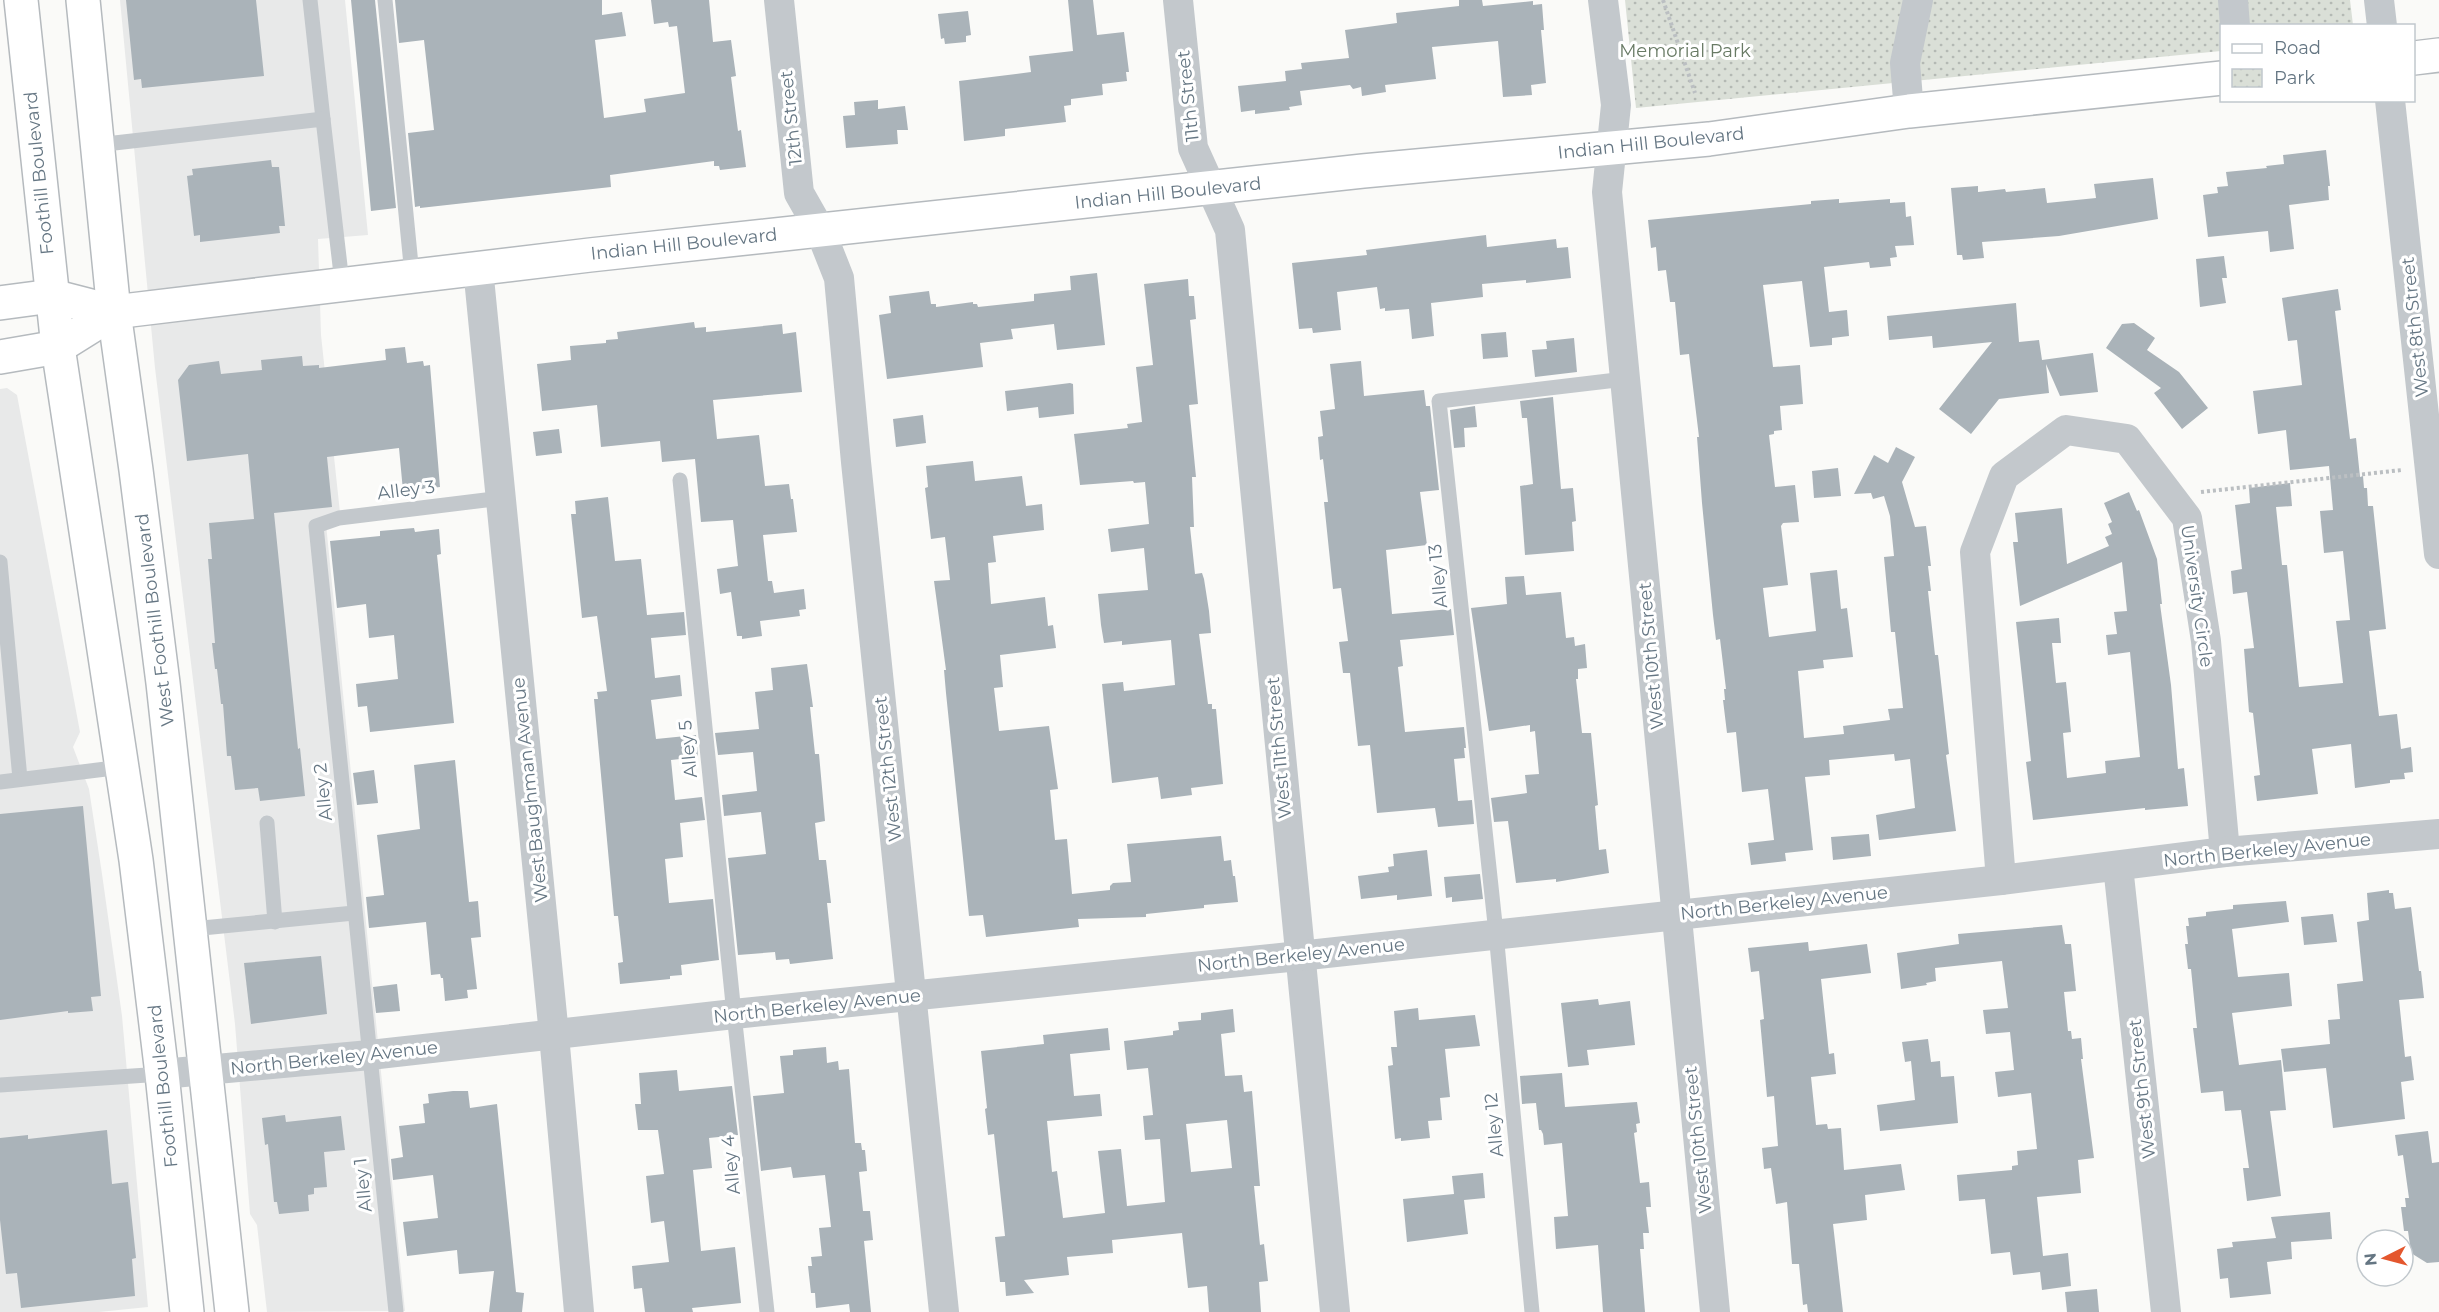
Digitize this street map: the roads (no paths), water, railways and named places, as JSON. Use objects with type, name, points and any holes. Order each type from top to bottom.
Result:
[{"type":"main road","name":"Foothill Boulevard","points":[[21,0],[58,347]]},
{"type":"main road","points":[[83,0],[114,312]]},
{"type":"main road","points":[[2415,58],[2439,55]]},
{"type":"main road","name":"Indian Hill Boulevard","points":[[0,303],[52,296],[114,312],[342,283],[820,230],[1709,139],[1909,111],[2220,78]]},
{"type":"main road","name":"Indian Hill Boulevard","points":[[0,357],[58,347],[114,312]]},
{"type":"main road","name":"West Foothill Boulevard","points":[[114,312],[136,470],[192,929]]},
{"type":"main road","points":[[58,347],[122,767]]},
{"type":"main road","name":"Foothill Boulevard","points":[[122,767],[136,860],[162,1074],[187,1312]]},
{"type":"main road","points":[[192,929],[232,1312]]},
{"type":"street","name":"12th Street","points":[[779,0],[799,193],[820,230]]},
{"type":"street","name":"11th Street","points":[[1178,0],[1193,148],[1211,189]]},
{"type":"street","name":"West 10th Street","points":[[1604,0],[1616,105],[1607,192],[1715,1312]]},
{"type":"street","points":[[1909,111],[1905,63],[1918,0]]},
{"type":"street","points":[[2233,0],[2235,24]]},
{"type":"street","points":[[2379,0],[2382,24]]},
{"type":"street","name":"West 8th Street","points":[[2390,102],[2439,555]]},
{"type":"street","name":"West 11th Street","points":[[1211,189],[1230,230],[1335,1312]]},
{"type":"street","name":"West 12th Street","points":[[820,230],[840,278],[860,498],[944,1312]]},
{"type":"street","name":"West Baughman Avenue","points":[[478,268],[555,1035],[579,1312]]},
{"type":"street","name":"University Circle","points":[[2001,880],[1975,552],[2004,476],[2066,430],[2127,439],[2187,518],[2206,641],[2225,852]]},
{"type":"street","name":"North Berkeley Avenue","points":[[162,1074],[1299,956],[2001,880],[2225,852],[2439,834]]},
{"type":"street","name":"West 9th Street","points":[[2118,866],[2166,1312]]},
{"type":"lane","points":[[310,0],[342,283]]},
{"type":"lane","points":[[385,0],[412,275]]},
{"type":"lane","points":[[97,145],[323,119]]},
{"type":"lane","name":"Alley 13","points":[[1496,933],[1439,401],[1625,379]]},
{"type":"lane","name":"Alley 5","points":[[680,480],[734,1014]]},
{"type":"lane","name":"Alley 3","points":[[316,526],[339,518],[502,498]]},
{"type":"lane","name":"Alley 2","points":[[316,526],[370,1054]]},
{"type":"lane","points":[[0,562],[20,780]]},
{"type":"lane","points":[[0,782],[122,767]]},
{"type":"lane","points":[[267,823],[275,922]]},
{"type":"lane","points":[[192,929],[354,913]]},
{"type":"lane","name":"Alley 12","points":[[1496,933],[1532,1312]]},
{"type":"lane","name":"Alley 4","points":[[734,1014],[767,1312]]},
{"type":"lane","name":"Alley 1","points":[[370,1054],[396,1312]]},
{"type":"lane","points":[[0,1085],[162,1074]]},
{"type":"park label","name":"Memorial Park","points":[[1685,51]]}]
